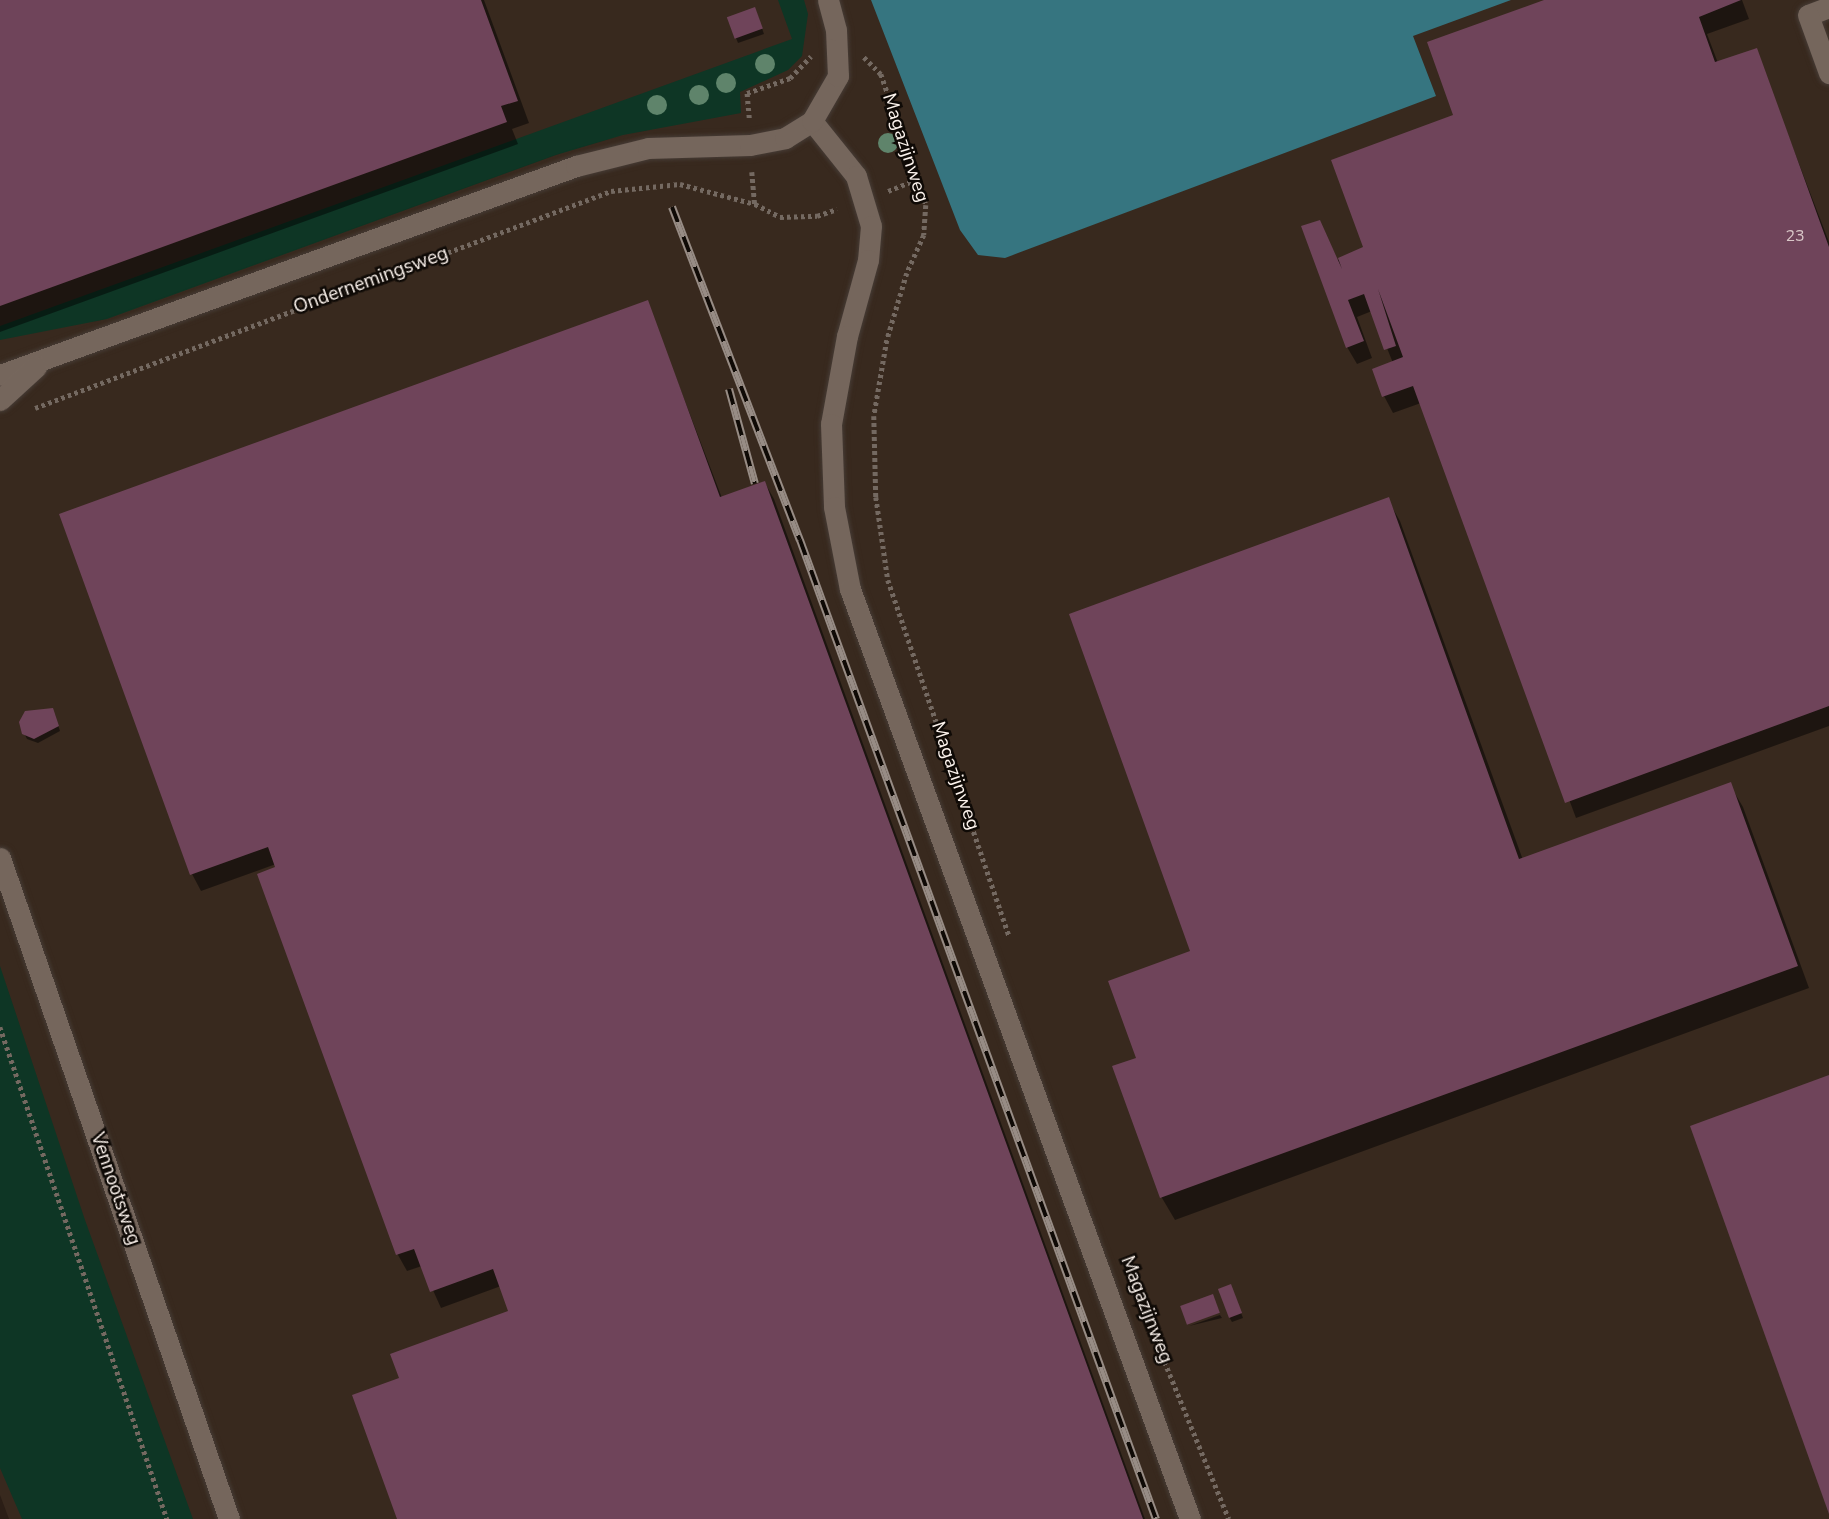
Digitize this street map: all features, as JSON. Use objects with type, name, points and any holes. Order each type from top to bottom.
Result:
[{"type":"street","name":"Ondernemingsweg","points":[[0,376],[576,166],[648,148],[750,145],[786,138],[812,121],[838,76],[836,30],[828,0]]},
{"type":"street","points":[[1829,7],[1808,15],[1829,73]]},
{"type":"street","name":"Magazijnweg","points":[[812,121],[856,176],[871,226],[868,260],[831,424],[834,508],[850,589],[1190,1519]]},
{"type":"street","name":"Ondernemingsweg","points":[[0,400],[45,358]]},
{"type":"street","name":"Vennootsweg","points":[[0,858],[229,1519]]},
{"type":"path","points":[[755,204],[747,93],[790,78],[836,30]]},
{"type":"path","name":"Magazijnweg","points":[[836,30],[881,74],[926,205],[924,234],[907,273],[887,340],[874,416],[876,497],[888,580],[1011,941]]},
{"type":"path","name":"Ondernemingsweg","points":[[23,416],[42,404],[611,191],[680,184],[755,204],[780,217],[817,216],[918,179]]},
{"type":"path","points":[[0,1027],[167,1519]]},
{"type":"path","name":"Magazijnweg","points":[[1156,1342],[1229,1519]]},
{"type":"shaded area","points":[[0,0],[1829,0],[1829,1519],[9,1519],[0,1495]]},
{"type":"green space","points":[[778,0],[804,0],[808,14],[802,56],[788,70],[740,92],[741,113],[623,135],[556,155],[107,319],[0,340],[0,326],[792,39]]},
{"type":"green space","points":[[0,966],[85,1220],[193,1519],[22,1519],[0,1468]]},
{"type":"water","points":[[871,0],[1511,0],[1413,36],[1436,96],[1005,258],[978,255],[960,230]]},
{"type":"building","points":[[0,0],[481,0],[518,101],[501,106],[507,122],[0,306]]},
{"type":"building","points":[[1544,0],[1741,0],[1699,17],[1715,62],[1757,48],[1829,247],[1829,706],[1565,803],[1413,386],[1382,397],[1372,369],[1403,357],[1378,289],[1396,346],[1384,350],[1364,294],[1348,300],[1364,341],[1346,348],[1301,226],[1320,220],[1342,269],[1338,258],[1363,247],[1331,160],[1453,115],[1427,42]]},
{"type":"building","points":[[755,7],[763,29],[735,39],[727,17]]},
{"type":"building","points":[[648,300],[720,497],[765,481],[1143,1519],[397,1519],[352,1395],[399,1378],[390,1354],[508,1311],[493,1269],[430,1292],[414,1249],[396,1255],[257,874],[275,867],[268,847],[190,875],[59,514]]},
{"type":"building","points":[[1389,497],[1519,859],[1731,782],[1798,966],[1160,1198],[1112,1066],[1136,1058],[1108,981],[1190,951],[1069,614]]},
{"type":"building","points":[[53,708],[59,726],[34,739],[22,734],[19,722],[25,711]]},
{"type":"building","points":[[1829,1075],[1829,1514],[1690,1126]]},
{"type":"building","points":[[1231,1284],[1242,1313],[1229,1318],[1218,1289]]},
{"type":"building","points":[[1213,1294],[1220,1313],[1187,1325],[1180,1306]]},
{"type":"railway","points":[[672,207],[800,540],[1156,1519]]},
{"type":"railway","points":[[729,389],[755,484]]}]
